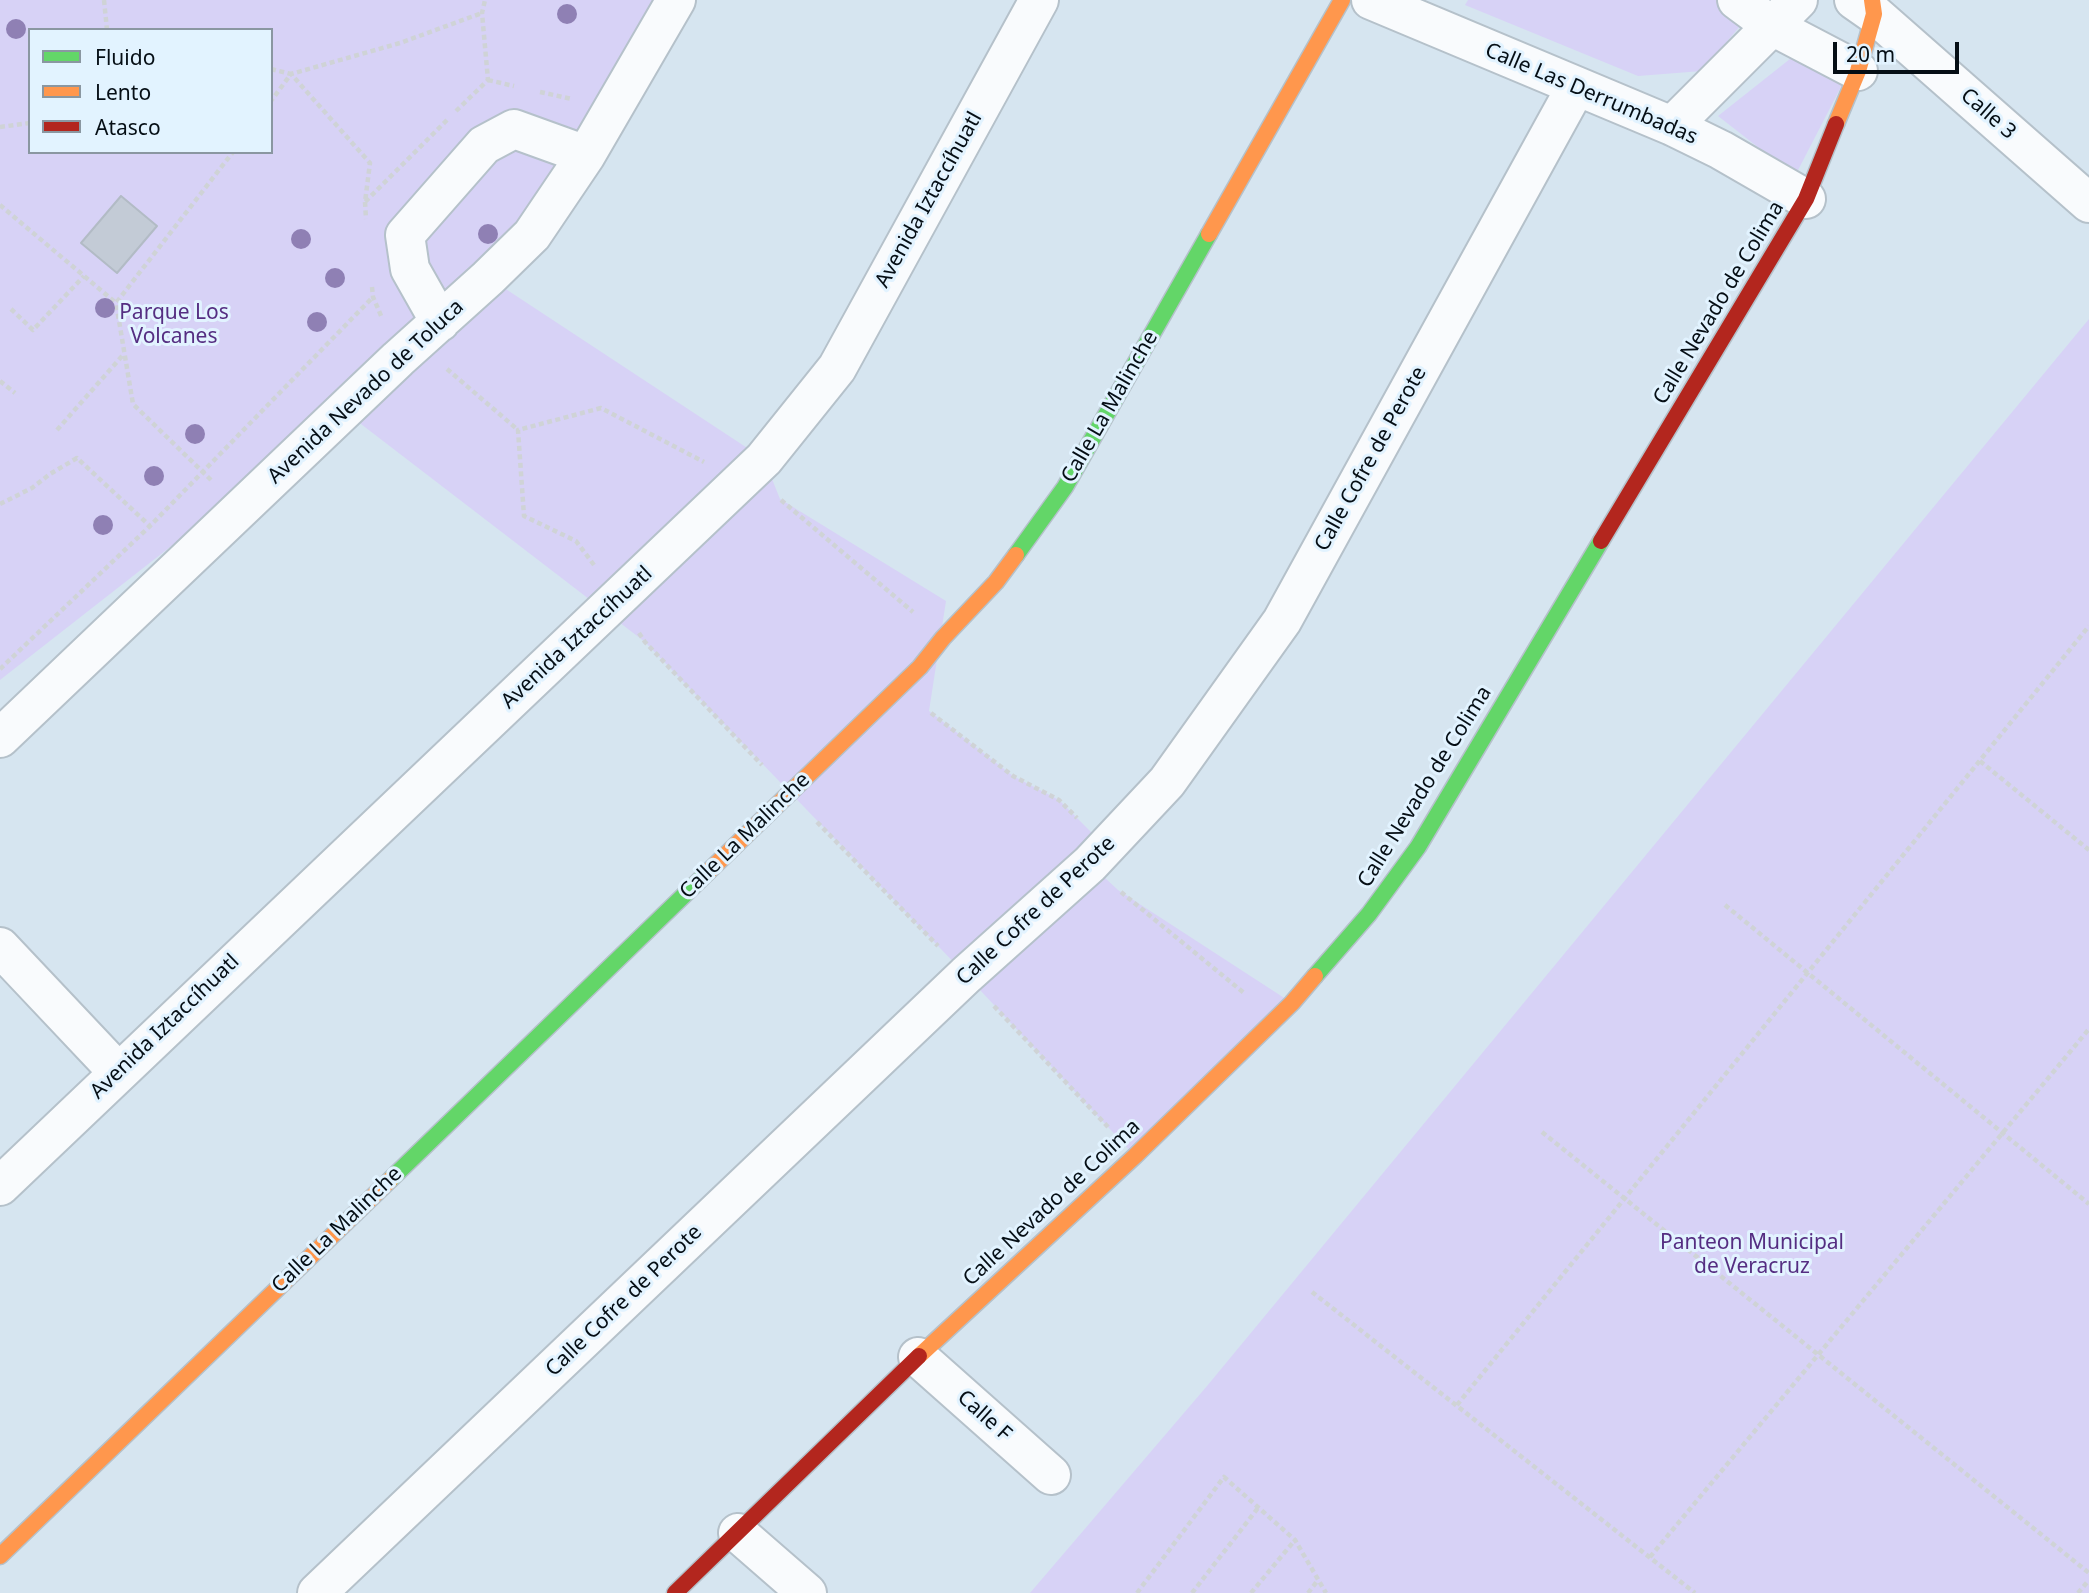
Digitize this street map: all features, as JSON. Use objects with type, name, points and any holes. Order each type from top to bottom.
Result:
[{"type":"street","name":"Avenida Nevado de Toluca","points":[[0,738],[532,235],[586,155],[676,0]]},
{"type":"street","name":"Avenida Iztaccíhuatl","points":[[0,1186],[764,459],[837,368],[1039,0]]},
{"type":"street","name":"Calle La Malinche","points":[[0,1556],[920,667],[943,638],[996,582],[1065,487],[1342,0]]},
{"type":"street","name":"Calle Las Derrumbadas","points":[[1371,0],[1415,8],[1576,88],[1672,126],[1721,150],[1806,199]]},
{"type":"street","points":[[1737,0],[1785,13],[1858,71]]},
{"type":"street","name":"Calle Nevado de Colima","points":[[676,1593],[918,1357],[1135,1156],[1275,1019],[1369,914],[1418,847],[1806,199],[1858,71],[1867,4]]},
{"type":"street","name":"Calle 3","points":[[1867,4],[2089,203]]},
{"type":"street","points":[[1672,126],[1785,13]]},
{"type":"street","name":"Calle Cofre de Perote","points":[[317,1593],[966,975],[1090,864],[1167,782],[1282,621],[1576,88]]},
{"type":"street","points":[[428,333],[410,269],[405,235],[484,145],[514,130],[586,155]]},
{"type":"street","points":[[0,947],[118,1072]]},
{"type":"street","name":"Calle F","points":[[918,1357],[1051,1475]]},
{"type":"street","points":[[738,1533],[807,1593]]},
{"type":"path","points":[[104,0],[107,28]]},
{"type":"path","points":[[485,0],[482,13],[488,80]]},
{"type":"path","points":[[273,70],[291,74],[400,43],[482,13]]},
{"type":"path","points":[[291,74],[370,163],[365,202],[488,80]]},
{"type":"path","points":[[273,98],[291,74]]},
{"type":"path","points":[[488,80],[526,89]]},
{"type":"path","points":[[540,92],[578,101]]},
{"type":"path","points":[[0,127],[28,124]]},
{"type":"path","points":[[116,303],[231,154]]},
{"type":"path","points":[[0,205],[116,303],[133,404],[242,508]]},
{"type":"path","points":[[11,309],[33,330],[84,276]]},
{"type":"path","points":[[0,669],[150,526],[373,296]]},
{"type":"path","points":[[428,333],[518,430],[524,516],[576,541],[598,570]]},
{"type":"path","points":[[57,430],[123,354]]},
{"type":"path","points":[[0,380],[15,393]]},
{"type":"path","points":[[518,430],[601,408],[780,499],[943,638]]},
{"type":"path","points":[[0,504],[32,488],[77,458],[150,526]]},
{"type":"path","points":[[1457,1405],[2089,626]]},
{"type":"path","points":[[645,642],[966,975],[1135,1156]]},
{"type":"path","points":[[929,710],[1013,775],[1059,800],[1106,847],[1118,890],[1275,1019]]},
{"type":"path","points":[[1980,761],[2089,850]]},
{"type":"path","points":[[1725,905],[2089,1204]]},
{"type":"path","points":[[1650,1557],[2089,1029]]},
{"type":"path","points":[[1542,1132],[2089,1573]]},
{"type":"path","points":[[1312,1292],[1695,1593]]},
{"type":"path","points":[[1137,1593],[1224,1477],[1295,1540],[1326,1593]]},
{"type":"path","points":[[1192,1593],[1258,1508]]},
{"type":"path","points":[[1251,1593],[1295,1540]]},
{"type":"path","points":[[1308,1593],[1318,1580]]},
{"type":"path","points":[[2078,1593],[2089,1580]]},
{"type":"green space","name":"Parque Los Volcanes","points":[[0,0],[676,0],[489,278],[764,459],[780,499],[946,601],[929,711],[1013,776],[1059,800],[1106,847],[1090,864],[1118,890],[1292,1003],[1135,1156],[966,975],[645,642],[344,411],[0,680]]},
{"type":"green space","points":[[1468,0],[1716,0],[1746,19],[1702,71],[1638,76],[1465,5]]},
{"type":"green space","points":[[1795,55],[1843,83],[1795,176],[1718,116]]},
{"type":"green space","name":"Panteon Municipal de Veracruz","points":[[2089,319],[2089,1593],[1030,1593],[1207,1386]]},
{"type":"building","points":[[121,196],[157,226],[117,273],[81,243]]},
{"type":"traffic: fast","points":[[1016,555],[1065,487],[1209,234]]},
{"type":"traffic: fast","points":[[1315,976],[1369,914],[1418,847],[1601,541]]},
{"type":"traffic: fast","points":[[391,1179],[708,872]]},
{"type":"traffic: slow","points":[[1209,234],[1342,0]]},
{"type":"traffic: slow","points":[[1836,124],[1858,71],[1874,14],[1872,0]]},
{"type":"traffic: slow","points":[[708,872],[920,667],[943,638],[996,582],[1016,555]]},
{"type":"traffic: slow","points":[[919,1356],[1135,1156],[1292,1003],[1315,976]]},
{"type":"traffic: slow","points":[[0,1556],[391,1179]]},
{"type":"traffic: jam","points":[[1601,541],[1806,199],[1836,124]]},
{"type":"traffic: jam","points":[[675,1593],[919,1356]]}]
